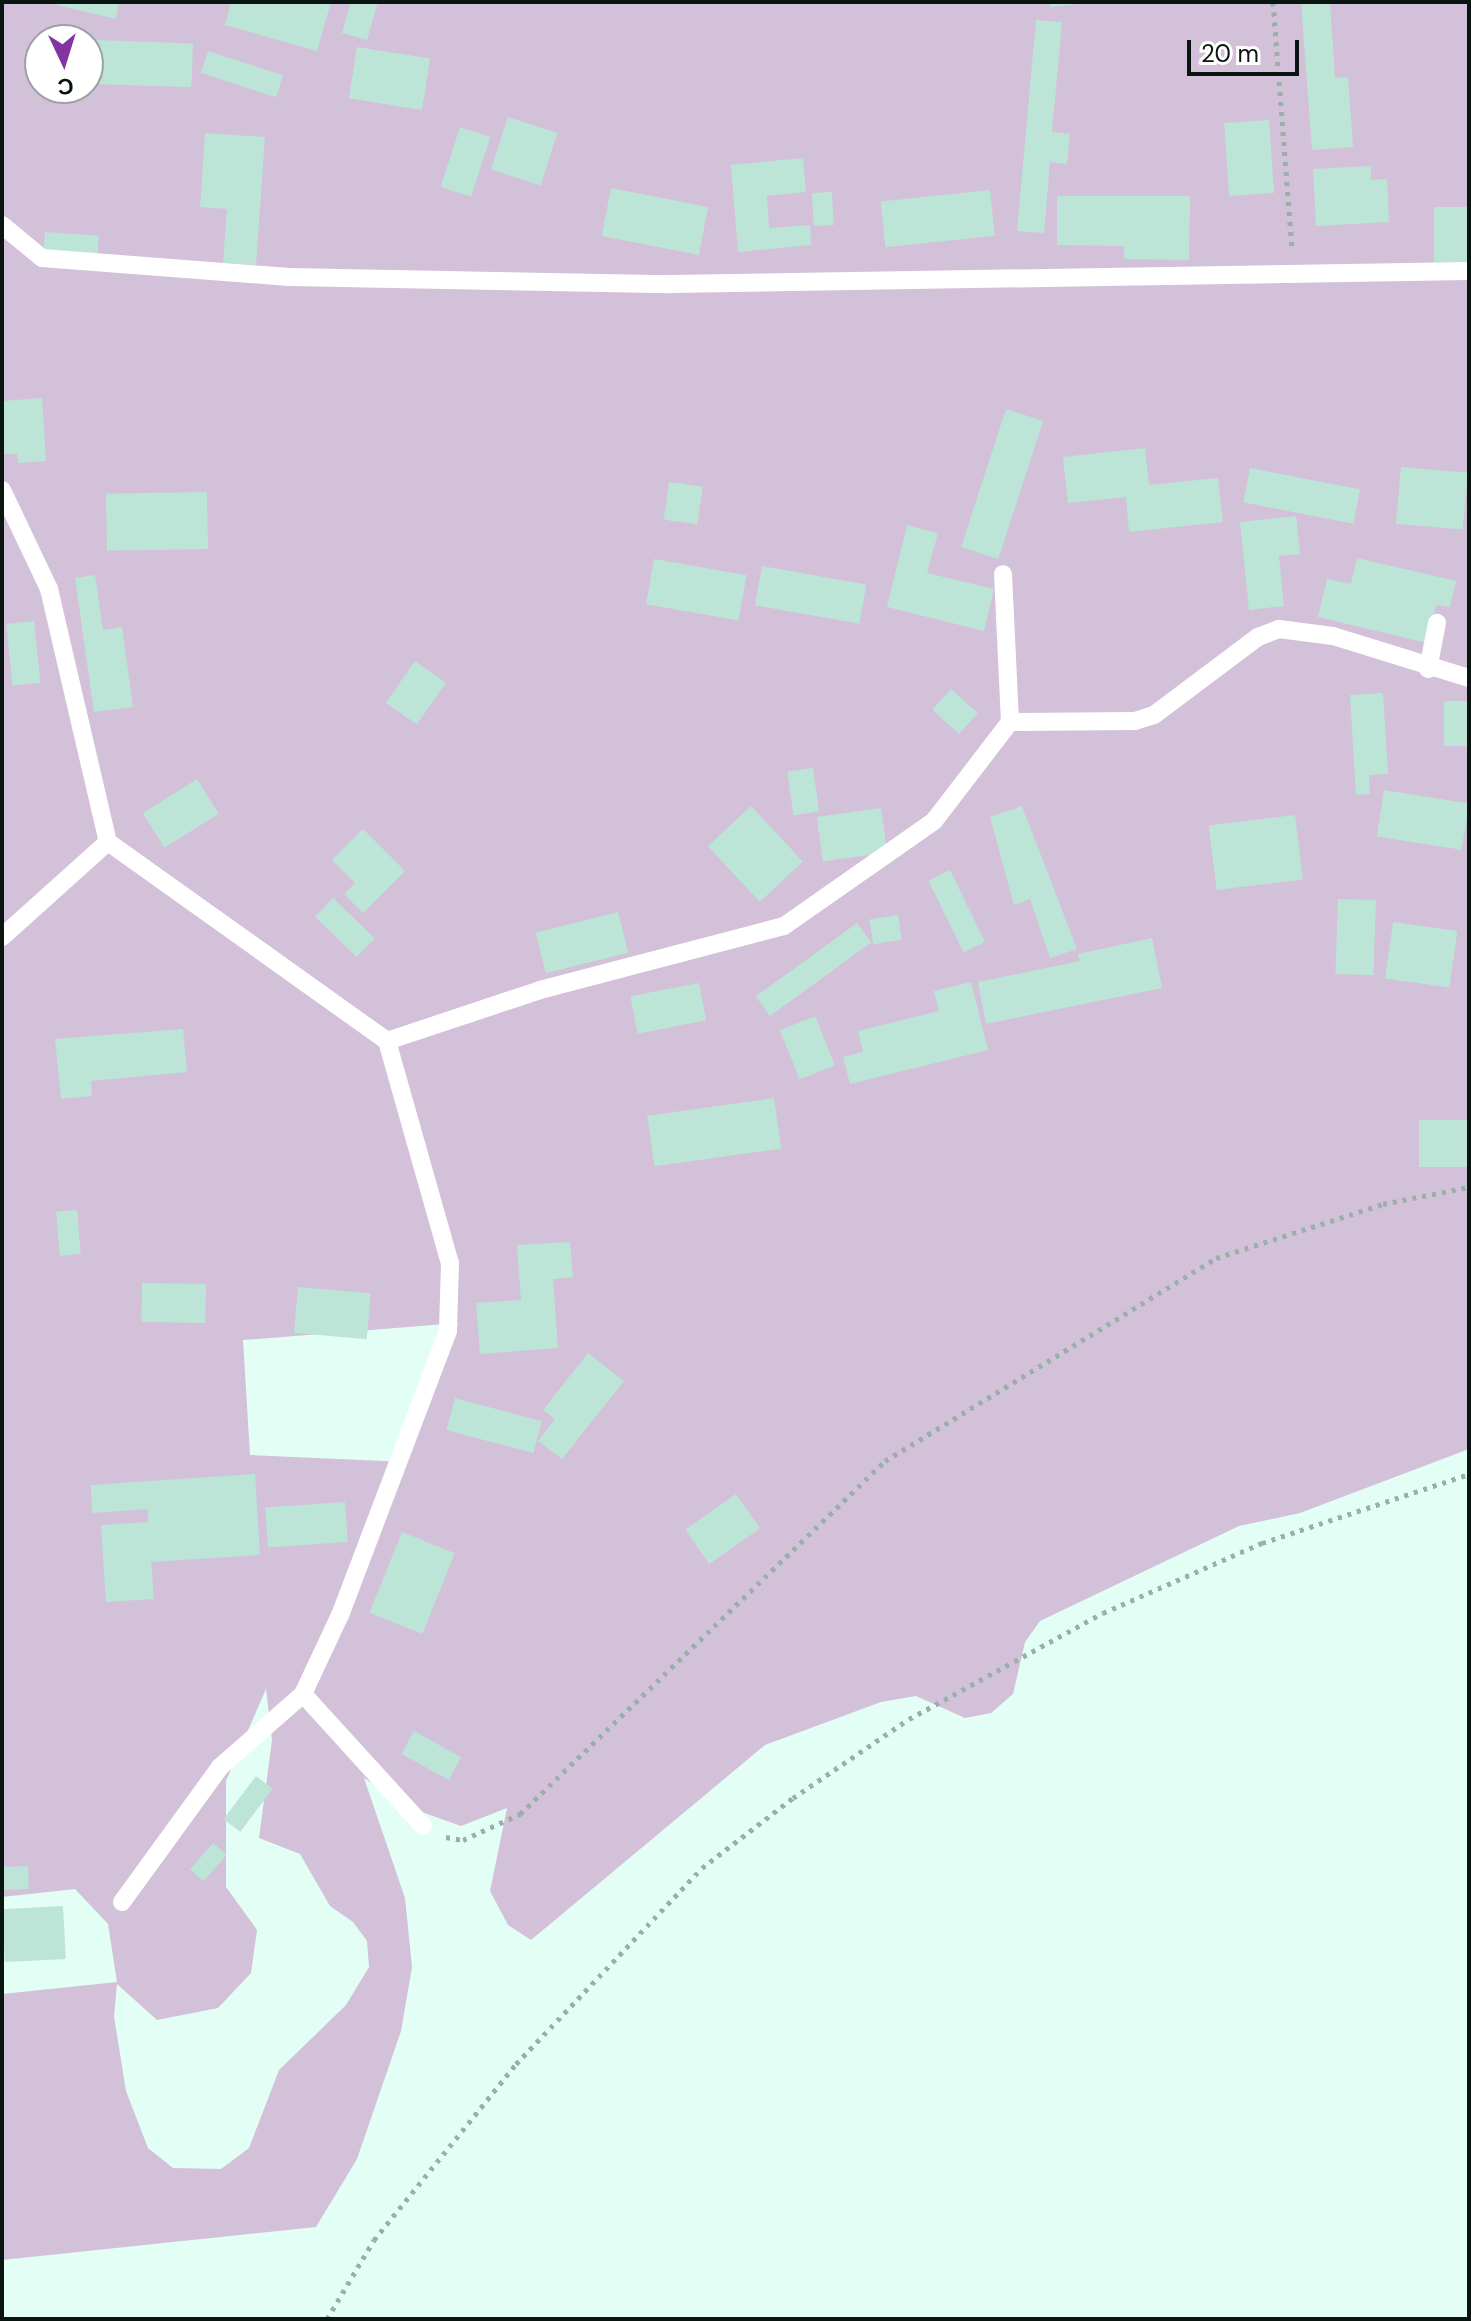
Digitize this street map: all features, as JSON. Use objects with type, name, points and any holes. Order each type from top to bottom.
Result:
[{"type":"lane","points":[[2,225],[42,258],[289,277],[670,284],[1469,271]]},
{"type":"lane","points":[[2,490],[49,589],[108,842],[387,1041],[450,1263],[448,1331],[340,1615],[303,1694],[220,1767],[122,1902]]},
{"type":"lane","points":[[387,1041],[554,986],[784,926],[934,821],[1010,722],[1003,574]]},
{"type":"lane","points":[[1428,669],[1437,623]]},
{"type":"lane","points":[[1010,722],[1135,721],[1154,715],[1258,637],[1279,629],[1333,636],[1428,669],[1469,678]]},
{"type":"lane","points":[[2,937],[108,842]]},
{"type":"lane","points":[[303,1694],[423,1826]]},
{"type":"path","points":[[1273,2],[1294,273]]},
{"type":"path","points":[[423,1826],[463,1840],[520,1814],[885,1461],[1216,1258],[1383,1204],[1469,1187]]},
{"type":"path","points":[[327,2319],[374,2240],[516,2064],[702,1868],[793,1798],[909,1719],[1103,1613],[1262,1543],[1469,1474]]},
{"type":"shaded area","points":[[2,2],[1469,2],[1469,1449],[1300,1513],[1239,1526],[1040,1621],[1025,1642],[1013,1694],[991,1713],[965,1718],[916,1696],[881,1702],[765,1745],[531,1940],[508,1925],[490,1891],[507,1808],[461,1826],[416,1810],[364,1778],[405,1898],[412,1967],[401,2031],[357,2159],[316,2227],[2,2260],[2,1994],[117,1982],[108,1924],[75,1889],[2,1897]],"holes":[[[458,1323],[406,1462],[250,1455],[243,1340]],[[266,1689],[272,1740],[259,1838],[300,1854],[330,1906],[353,1922],[367,1941],[369,1967],[346,2005],[279,2070],[249,2148],[221,2169],[173,2168],[148,2148],[126,2091],[114,2016],[117,1984],[157,2020],[218,2008],[251,1973],[257,1930],[226,1887],[226,1781]]]},
{"type":"building","points":[[45,2],[119,2],[116,19]]},
{"type":"building","points":[[231,2],[331,2],[317,51],[225,25]]},
{"type":"building","points":[[344,2],[378,2],[367,40],[342,33],[350,5]]},
{"type":"building","points":[[1050,2],[1078,2],[1078,4],[1050,7]]},
{"type":"building","points":[[1301,2],[1330,2],[1335,78],[1348,77],[1353,147],[1312,150]]},
{"type":"building","points":[[1036,20],[1062,22],[1052,132],[1070,134],[1067,164],[1050,162],[1044,233],[1017,231]]},
{"type":"building","points":[[104,40],[193,43],[191,87],[104,84]]},
{"type":"building","points":[[357,47],[430,59],[422,110],[349,98]]},
{"type":"building","points":[[208,51],[283,75],[276,97],[201,73]]},
{"type":"building","points":[[508,117],[557,133],[540,185],[491,169]]},
{"type":"building","points":[[1269,120],[1274,193],[1229,196],[1224,123]]},
{"type":"building","points":[[460,127],[490,137],[471,197],[441,187]]},
{"type":"building","points":[[205,133],[265,137],[256,265],[223,263],[227,209],[200,207]]},
{"type":"building","points":[[803,158],[806,192],[767,196],[769,228],[810,225],[811,245],[738,252],[731,165]]},
{"type":"building","points":[[1371,166],[1371,180],[1387,179],[1389,222],[1316,226],[1313,169]]},
{"type":"building","points":[[611,188],[708,207],[699,255],[602,236]]},
{"type":"building","points":[[990,190],[995,236],[885,247],[881,201]]},
{"type":"building","points":[[832,192],[834,225],[814,226],[812,193]]},
{"type":"building","points":[[1057,196],[1190,196],[1189,260],[1124,259],[1124,246],[1057,245]]},
{"type":"building","points":[[1434,207],[1469,207],[1469,265],[1434,265]]},
{"type":"building","points":[[45,232],[99,236],[97,257],[44,253]]},
{"type":"building","points":[[42,398],[46,461],[18,463],[17,454],[2,454],[2,401]]},
{"type":"building","points":[[1006,409],[1043,421],[998,559],[961,547]]},
{"type":"building","points":[[1145,448],[1149,485],[1218,478],[1223,522],[1129,532],[1126,497],[1068,503],[1063,457]]},
{"type":"building","points":[[1401,467],[1468,473],[1463,530],[1396,524]]},
{"type":"building","points":[[1250,468],[1360,489],[1353,524],[1243,502]]},
{"type":"building","points":[[669,482],[703,487],[697,524],[664,520]]},
{"type":"building","points":[[207,492],[208,549],[107,551],[106,494]]},
{"type":"building","points":[[1296,516],[1300,554],[1279,556],[1284,606],[1249,610],[1240,522]]},
{"type":"building","points":[[907,525],[938,533],[927,573],[994,589],[984,631],[887,607]]},
{"type":"building","points":[[1357,558],[1456,581],[1450,607],[1436,605],[1427,643],[1318,617],[1327,579],[1351,584]]},
{"type":"building","points":[[654,559],[747,575],[739,621],[646,604]]},
{"type":"building","points":[[762,566],[866,584],[859,624],[755,605]]},
{"type":"building","points":[[95,575],[103,630],[122,627],[133,707],[94,712],[75,578]]},
{"type":"building","points":[[34,621],[40,683],[13,686],[6,624]]},
{"type":"building","points":[[415,661],[446,683],[417,725],[386,703]]},
{"type":"building","points":[[951,689],[978,713],[959,734],[932,710]]},
{"type":"building","points":[[1383,693],[1388,774],[1369,775],[1370,794],[1356,795],[1350,695]]},
{"type":"building","points":[[1444,701],[1469,701],[1469,746],[1444,746]]},
{"type":"building","points":[[813,768],[819,812],[793,815],[787,772]]},
{"type":"building","points":[[197,779],[219,814],[164,848],[143,813]]},
{"type":"building","points":[[1384,790],[1469,803],[1462,850],[1377,836]]},
{"type":"building","points":[[751,806],[803,862],[760,902],[708,846]]},
{"type":"building","points":[[1022,806],[1077,949],[1050,958],[1030,899],[1014,905],[990,817]]},
{"type":"building","points":[[881,808],[887,853],[823,862],[817,817]]},
{"type":"building","points":[[1295,815],[1303,880],[1217,890],[1209,826]]},
{"type":"building","points":[[363,829],[405,871],[363,913],[344,894],[355,883],[332,860]]},
{"type":"building","points":[[950,870],[985,942],[963,952],[928,881]]},
{"type":"building","points":[[333,898],[375,938],[357,957],[315,917]]},
{"type":"building","points":[[1338,899],[1376,900],[1373,975],[1335,974]]},
{"type":"building","points":[[618,912],[628,953],[546,973],[536,933]]},
{"type":"building","points":[[898,915],[902,940],[873,944],[869,920]]},
{"type":"building","points":[[1393,922],[1457,931],[1449,987],[1385,978]]},
{"type":"building","points":[[857,923],[871,942],[770,1016],[756,996]]},
{"type":"building","points":[[1152,938],[1162,988],[986,1024],[978,982],[1080,961],[1078,954]]},
{"type":"building","points":[[971,982],[988,1050],[850,1084],[843,1057],[863,1052],[858,1031],[939,1011],[934,991]]},
{"type":"building","points":[[699,983],[706,1020],[638,1034],[630,996]]},
{"type":"building","points":[[815,1016],[835,1065],[800,1079],[780,1030]]},
{"type":"building","points":[[183,1029],[187,1072],[91,1081],[92,1096],[61,1099],[55,1039]]},
{"type":"building","points":[[774,1098],[781,1149],[654,1166],[647,1116]]},
{"type":"building","points":[[1419,1120],[1469,1120],[1469,1167],[1419,1167]]},
{"type":"building","points":[[77,1210],[81,1254],[60,1256],[56,1212]]},
{"type":"building","points":[[570,1242],[573,1277],[553,1279],[558,1348],[480,1354],[476,1303],[521,1300],[517,1245]]},
{"type":"building","points":[[142,1283],[206,1284],[205,1323],[141,1322]]},
{"type":"building","points":[[298,1287],[371,1293],[367,1339],[294,1333]]},
{"type":"building","points":[[588,1353],[624,1381],[562,1459],[538,1441],[555,1419],[543,1410]]},
{"type":"building","points":[[455,1398],[542,1421],[533,1453],[446,1430]]},
{"type":"building","points":[[255,1474],[260,1555],[151,1562],[154,1599],[106,1602],[101,1525],[148,1522],[148,1509],[92,1513],[91,1485]]},
{"type":"building","points":[[736,1494],[760,1528],[709,1564],[685,1530]]},
{"type":"building","points":[[345,1502],[348,1542],[268,1547],[265,1508]]},
{"type":"building","points":[[402,1532],[455,1553],[422,1634],[369,1613]]},
{"type":"building","points":[[414,1731],[461,1757],[449,1780],[401,1754]]},
{"type":"building","points":[[256,1776],[273,1789],[240,1832],[224,1819]]},
{"type":"building","points":[[213,1843],[227,1855],[204,1881],[190,1869]]},
{"type":"building","points":[[28,1866],[29,1889],[3,1890],[2,1867]]},
{"type":"building","points":[[63,1906],[66,1959],[5,1962],[2,1909]]}]
